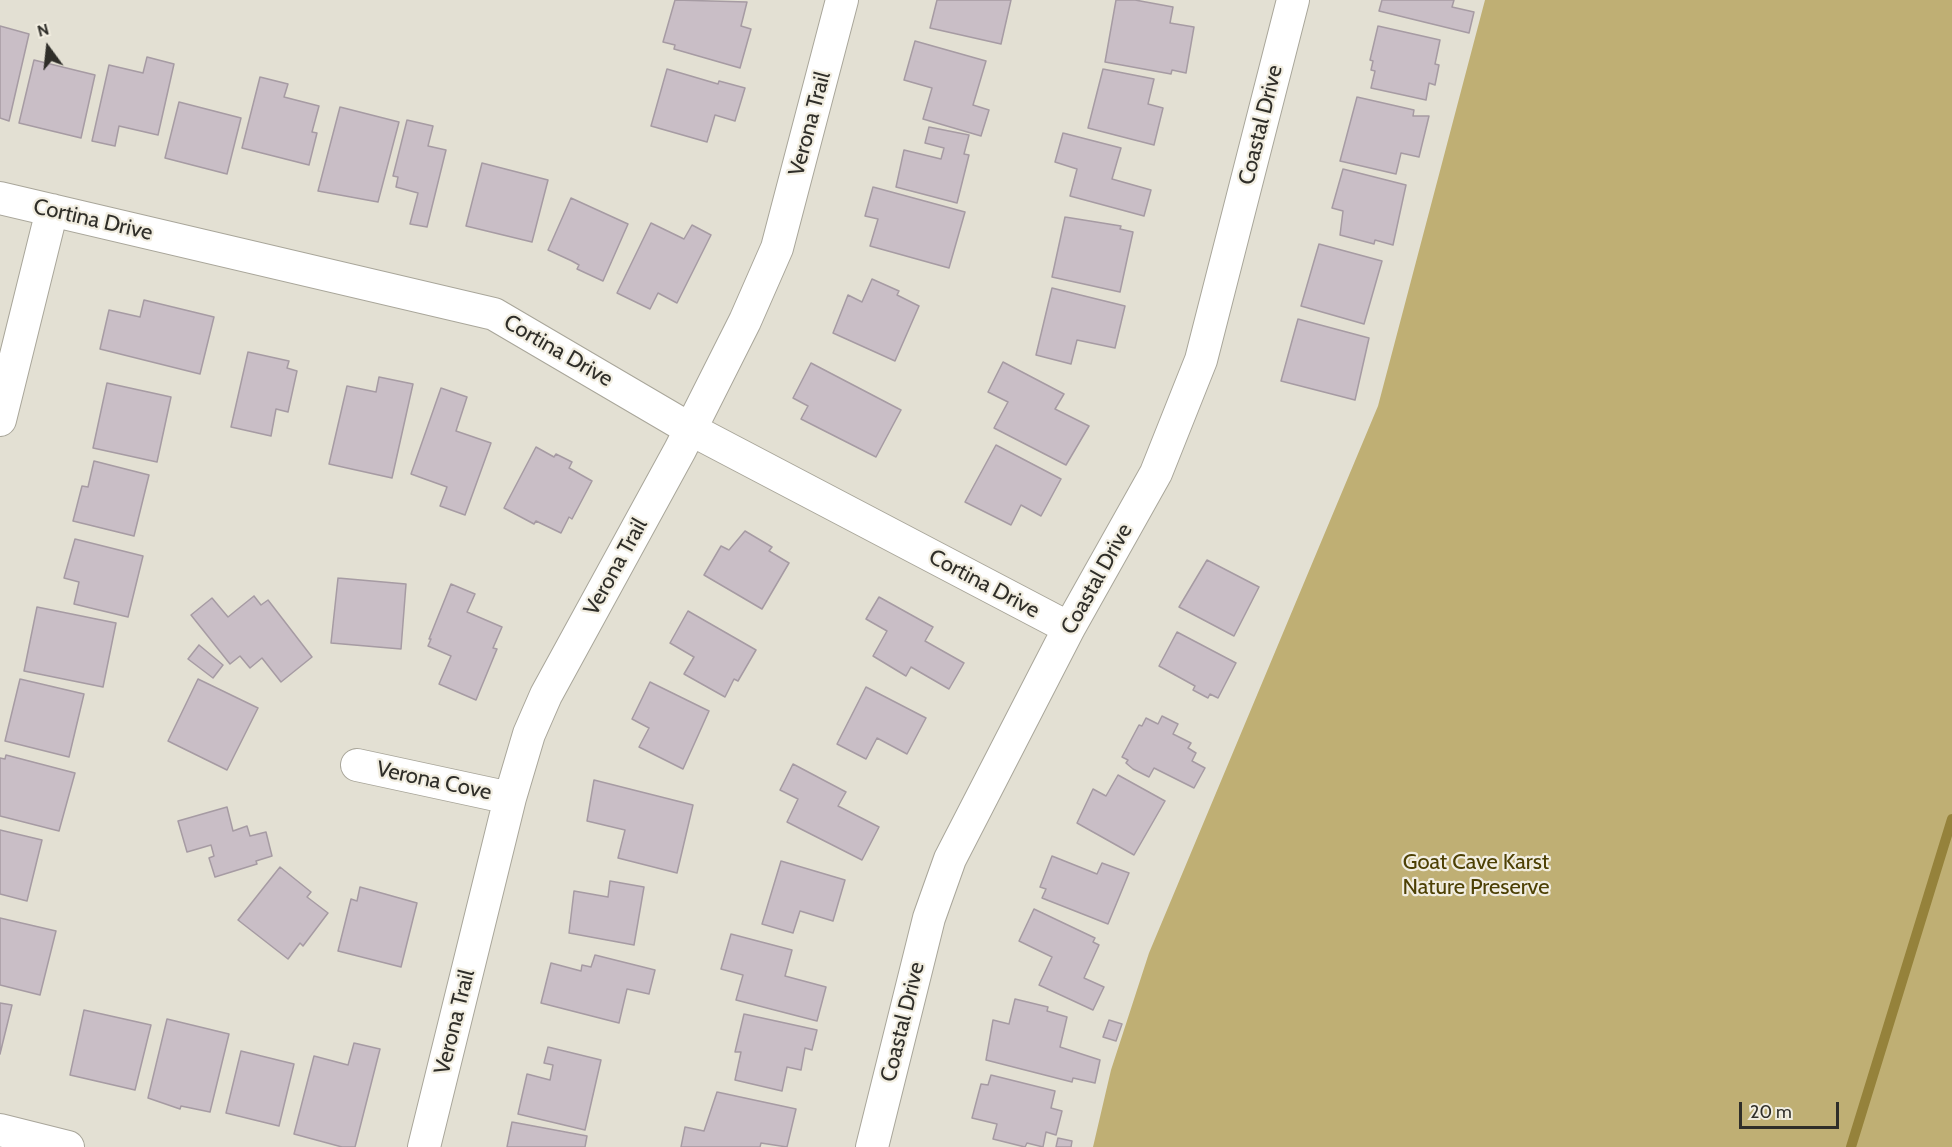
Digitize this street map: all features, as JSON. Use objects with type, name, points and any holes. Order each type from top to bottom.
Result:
[{"type":"street","name":"Verona Trail","points":[[424,1147],[510,798],[529,734],[546,695],[690,429],[745,321],[777,248],[842,0]]},
{"type":"street","name":"Coastal Drive","points":[[872,1147],[929,918],[950,859],[1069,628],[1156,473],[1201,360],[1293,0]]},
{"type":"street","name":"Cortina Drive","points":[[0,198],[494,314],[690,429],[1069,628]]},
{"type":"street","points":[[0,420],[52,210]]},
{"type":"street","name":"Verona Cove","points":[[357,765],[510,798]]},
{"type":"street","points":[[0,1130],[68,1147]]},
{"type":"green space","name":"Goat Cave Karst Nature Preserve","points":[[1485,0],[1952,0],[1952,1147],[1093,1147],[1111,1070],[1149,953],[1378,406]]},
{"type":"building","points":[[675,0],[747,2],[741,26],[751,29],[740,68],[674,49],[675,45],[663,42]]},
{"type":"building","points":[[937,0],[1011,0],[1001,44],[930,28]]},
{"type":"building","points":[[1116,0],[1135,0],[1173,7],[1170,23],[1194,27],[1186,73],[1172,70],[1171,74],[1105,62]]},
{"type":"building","points":[[1382,0],[1454,0],[1452,7],[1474,12],[1469,33],[1379,11]]},
{"type":"building","points":[[0,26],[29,34],[9,121],[0,118]]},
{"type":"building","points":[[1378,26],[1440,40],[1435,64],[1439,65],[1435,85],[1429,83],[1426,100],[1371,88],[1375,71],[1371,70],[1373,61],[1370,60]]},
{"type":"building","points":[[915,41],[986,61],[973,105],[989,110],[981,136],[923,119],[932,88],[904,80]]},
{"type":"building","points":[[147,57],[174,64],[158,135],[119,126],[115,146],[92,141],[109,65],[143,73]]},
{"type":"building","points":[[34,60],[95,75],[81,138],[19,123]]},
{"type":"building","points":[[667,69],[718,84],[719,81],[745,88],[735,121],[715,115],[707,142],[651,126]]},
{"type":"building","points":[[1103,69],[1154,79],[1148,104],[1163,108],[1154,145],[1088,128]]},
{"type":"building","points":[[260,77],[288,84],[284,97],[319,106],[312,132],[317,133],[309,165],[242,148]]},
{"type":"building","points":[[1357,97],[1414,110],[1413,116],[1429,116],[1419,157],[1401,153],[1396,174],[1340,161]]},
{"type":"building","points":[[179,102],[241,118],[227,174],[165,158]]},
{"type":"building","points":[[340,107],[399,122],[378,202],[318,191]]},
{"type":"building","points":[[407,120],[433,126],[428,146],[446,150],[427,227],[410,224],[418,193],[396,187],[398,177],[393,176]]},
{"type":"building","points":[[929,127],[969,135],[964,154],[969,155],[957,203],[896,187],[904,150],[941,159],[944,148],[925,143]]},
{"type":"building","points":[[1063,133],[1121,148],[1112,179],[1151,190],[1144,216],[1070,196],[1077,169],[1055,162]]},
{"type":"building","points":[[482,163],[548,180],[532,242],[466,226]]},
{"type":"building","points":[[1343,169],[1406,185],[1393,245],[1375,240],[1374,244],[1340,235],[1343,211],[1332,208]]},
{"type":"building","points":[[873,187],[965,212],[949,268],[870,246],[878,219],[865,216]]},
{"type":"building","points":[[571,198],[628,224],[603,281],[577,269],[579,265],[548,250]]},
{"type":"building","points":[[1065,217],[1121,226],[1120,229],[1133,232],[1120,292],[1052,277]]},
{"type":"building","points":[[651,223],[684,239],[692,225],[711,235],[677,303],[658,293],[650,309],[617,293]]},
{"type":"building","points":[[1319,244],[1382,261],[1364,324],[1301,306]]},
{"type":"building","points":[[872,279],[899,291],[897,295],[919,306],[895,361],[833,333],[848,295],[862,302]]},
{"type":"building","points":[[1052,288],[1125,306],[1115,348],[1077,340],[1071,364],[1036,355]]},
{"type":"building","points":[[144,300],[214,317],[200,374],[100,349],[109,310],[140,317]]},
{"type":"building","points":[[1298,319],[1369,338],[1355,400],[1281,381]]},
{"type":"building","points":[[248,352],[289,361],[287,368],[297,371],[288,412],[276,409],[271,436],[231,427]]},
{"type":"building","points":[[1003,362],[1064,394],[1055,409],[1089,426],[1066,465],[994,428],[1008,402],[988,392]]},
{"type":"building","points":[[811,363],[901,410],[876,457],[801,419],[808,406],[793,398]]},
{"type":"building","points":[[379,377],[413,384],[392,478],[329,464],[347,386],[376,392]]},
{"type":"building","points":[[107,383],[171,397],[157,462],[93,448]]},
{"type":"building","points":[[441,388],[467,397],[456,431],[491,443],[465,515],[440,506],[447,487],[411,474]]},
{"type":"building","points":[[996,445],[1061,479],[1041,516],[1021,505],[1011,525],[965,502]]},
{"type":"building","points":[[536,447],[554,457],[556,454],[572,462],[569,468],[592,481],[572,519],[569,517],[561,533],[536,521],[534,524],[504,508]]},
{"type":"building","points":[[94,461],[149,475],[134,536],[73,521],[82,486],[88,487]]},
{"type":"building","points":[[745,531],[772,547],[769,551],[789,563],[762,609],[704,575],[721,546],[729,550]]},
{"type":"building","points":[[75,539],[143,556],[128,617],[74,604],[79,582],[64,578]]},
{"type":"building","points":[[1207,560],[1259,587],[1234,636],[1179,607]]},
{"type":"building","points":[[338,578],[406,584],[401,649],[331,643]]},
{"type":"building","points":[[451,584],[475,594],[467,612],[502,627],[493,648],[497,649],[476,700],[439,684],[451,656],[428,646]]},
{"type":"building","points":[[254,596],[261,605],[268,600],[312,657],[281,682],[262,658],[250,668],[240,656],[230,664],[191,615],[212,598],[228,617]]},
{"type":"building","points":[[879,597],[933,627],[925,641],[964,663],[949,689],[911,667],[906,676],[873,656],[887,631],[866,619]]},
{"type":"building","points":[[37,607],[116,623],[103,687],[24,671]]},
{"type":"building","points":[[688,611],[756,650],[738,681],[734,679],[725,697],[684,674],[694,657],[670,643]]},
{"type":"building","points":[[1177,632],[1236,663],[1218,698],[1210,694],[1208,698],[1193,690],[1195,686],[1159,666]]},
{"type":"building","points":[[199,645],[223,665],[213,678],[188,659]]},
{"type":"building","points":[[20,679],[84,694],[69,757],[5,741]]},
{"type":"building","points":[[198,679],[258,708],[227,770],[168,741]]},
{"type":"building","points":[[650,682],[709,711],[683,769],[639,747],[649,728],[632,719]]},
{"type":"building","points":[[866,687],[926,718],[907,754],[877,738],[866,759],[837,744]]},
{"type":"building","points":[[1162,716],[1178,724],[1173,734],[1191,743],[1188,748],[1196,753],[1192,761],[1205,768],[1194,788],[1154,768],[1149,777],[1133,769],[1126,763],[1128,760],[1122,757],[1139,725],[1142,726],[1146,718],[1158,724]]},
{"type":"building","points":[[6,755],[75,773],[59,831],[0,816],[0,758],[5,759]]},
{"type":"building","points":[[793,764],[846,792],[838,806],[879,827],[862,860],[787,822],[798,799],[780,790]]},
{"type":"building","points":[[1118,775],[1165,801],[1134,855],[1077,823],[1093,789],[1106,796]]},
{"type":"building","points":[[594,780],[693,805],[677,873],[618,858],[625,830],[587,821]]},
{"type":"building","points":[[227,807],[233,831],[247,826],[250,836],[266,832],[272,856],[256,861],[257,864],[215,877],[209,858],[214,856],[211,845],[187,852],[178,821]]},
{"type":"building","points":[[0,830],[42,840],[27,901],[0,894]]},
{"type":"building","points":[[1052,856],[1097,874],[1102,863],[1129,873],[1108,924],[1042,898],[1046,889],[1040,887]]},
{"type":"building","points":[[781,861],[845,880],[833,921],[800,911],[793,933],[762,924]]},
{"type":"building","points":[[280,867],[311,892],[307,897],[328,913],[303,946],[300,943],[288,959],[238,920]]},
{"type":"building","points":[[610,881],[644,887],[634,945],[569,933],[574,891],[608,897]]},
{"type":"building","points":[[360,887],[417,903],[401,967],[338,951],[351,899],[357,901]]},
{"type":"building","points":[[1034,909],[1095,938],[1093,942],[1099,945],[1084,978],[1104,987],[1093,1010],[1039,985],[1052,957],[1019,941]]},
{"type":"building","points":[[0,918],[56,931],[40,995],[0,985]]},
{"type":"building","points":[[731,934],[792,950],[785,976],[826,987],[817,1021],[736,1000],[743,975],[721,969]]},
{"type":"building","points":[[595,955],[655,970],[649,994],[627,989],[619,1023],[541,1003],[551,963],[581,971],[582,965],[591,967]]},
{"type":"building","points":[[1015,999],[1048,1007],[1047,1011],[1067,1017],[1060,1047],[1100,1060],[1095,1083],[1073,1078],[1072,1082],[986,1060],[993,1020],[1009,1024]]},
{"type":"building","points":[[0,1003],[12,1005],[0,1054]]},
{"type":"building","points":[[84,1010],[151,1025],[135,1090],[70,1075]]},
{"type":"building","points":[[744,1014],[817,1030],[812,1050],[805,1048],[801,1070],[787,1067],[782,1091],[735,1080],[741,1052],[735,1052]]},
{"type":"building","points":[[167,1019],[229,1034],[210,1112],[181,1106],[180,1109],[148,1098]]},
{"type":"building","points":[[1109,1020],[1122,1024],[1116,1041],[1103,1037]]},
{"type":"building","points":[[354,1043],[380,1049],[355,1147],[342,1147],[294,1134],[314,1056],[348,1065]]},
{"type":"building","points":[[548,1047],[601,1060],[585,1130],[518,1114],[527,1074],[550,1080],[553,1065],[544,1063]]},
{"type":"building","points":[[241,1051],[294,1064],[279,1126],[226,1113]]},
{"type":"building","points":[[991,1075],[1055,1091],[1051,1108],[1062,1111],[1056,1135],[1046,1132],[1043,1147],[1027,1143],[1025,1147],[993,1139],[997,1124],[972,1118],[981,1084],[988,1085]]},
{"type":"building","points":[[717,1092],[796,1109],[787,1147],[761,1143],[760,1147],[681,1147],[685,1127],[704,1131]]},
{"type":"building","points":[[512,1122],[587,1136],[585,1147],[507,1147]]},
{"type":"building","points":[[1058,1138],[1072,1141],[1071,1147],[1056,1147]]},
{"type":"waterway","points":[[1851,1147],[1952,819]]}]
